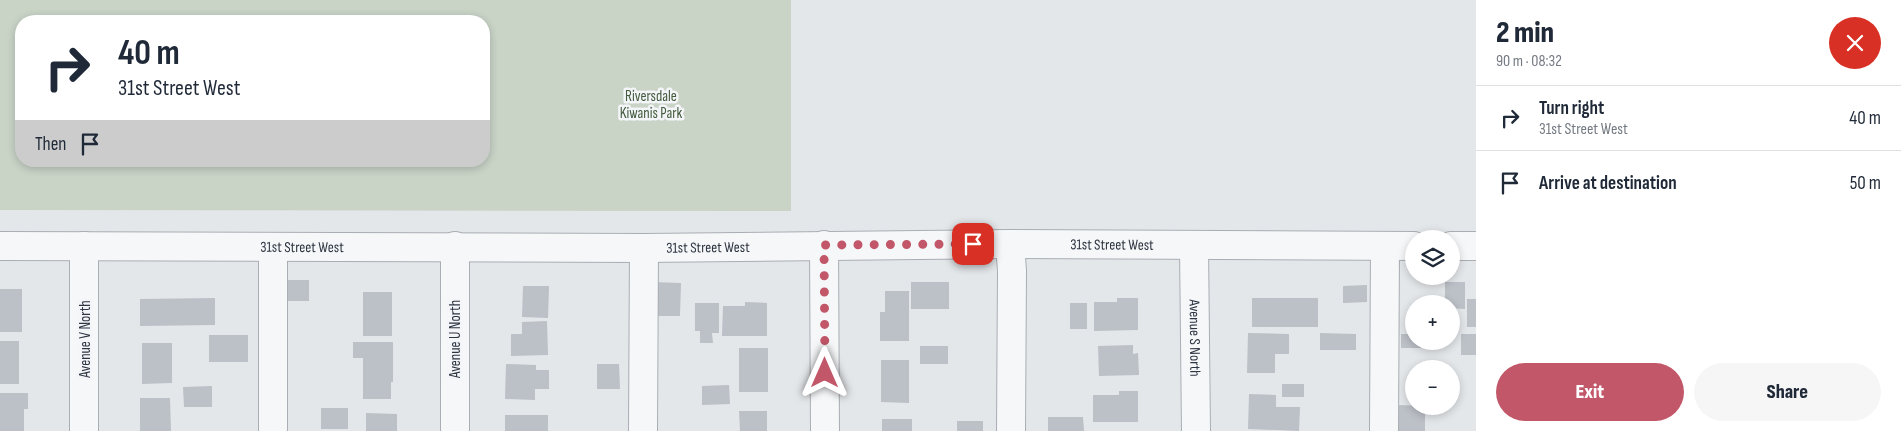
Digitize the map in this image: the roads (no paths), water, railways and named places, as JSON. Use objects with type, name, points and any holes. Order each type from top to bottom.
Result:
[{"type":"street","name":"31st Street West","points":[[0,246],[644,248],[1010,244],[1405,246]]},
{"type":"street","points":[[1010,244],[1012,270],[1011,431]]},
{"type":"street","points":[[824,245],[825,431]]},
{"type":"street","name":"Avenue V North","points":[[84,246],[84,431]]},
{"type":"street","name":"Avenue U North","points":[[455,246],[455,431]]},
{"type":"street","name":"Avenue S North","points":[[1194,246],[1196,274],[1196,431]]},
{"type":"street","points":[[1384,431],[1385,246]]},
{"type":"street","points":[[1460,246],[1476,246]]},
{"type":"street","points":[[273,247],[273,431]]},
{"type":"street","points":[[643,431],[644,248]]},
{"type":"park label","name":"Riversdale Kiwanis Park","points":[[651,104]]}]
